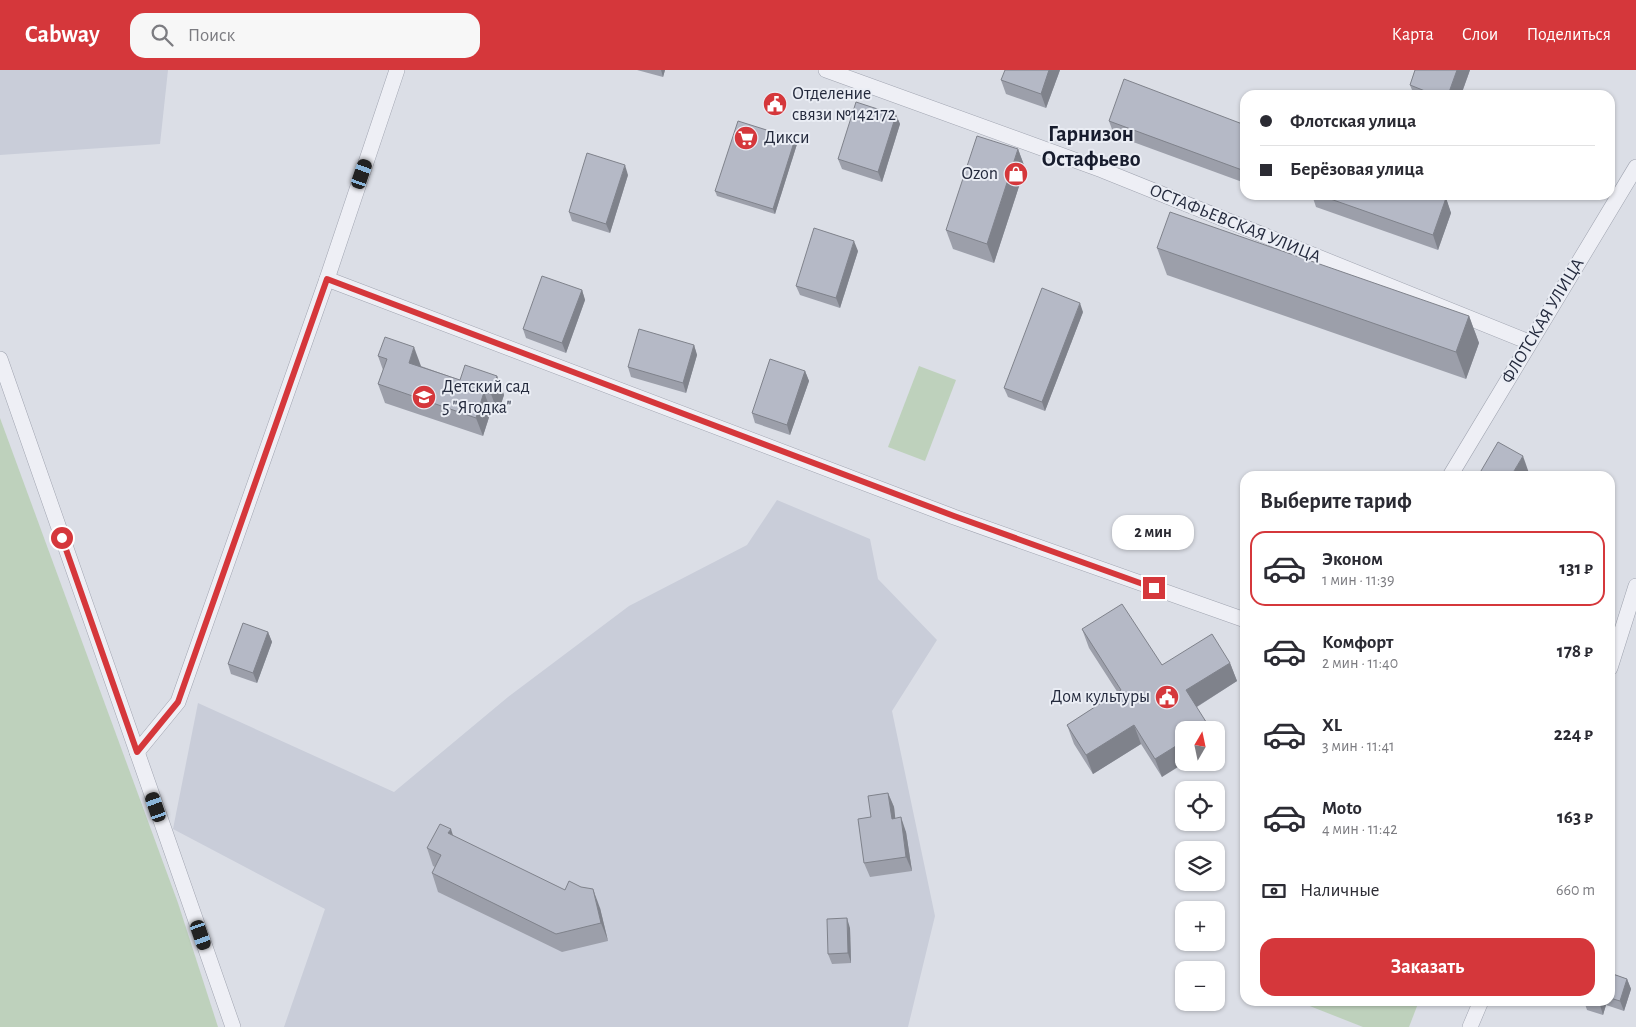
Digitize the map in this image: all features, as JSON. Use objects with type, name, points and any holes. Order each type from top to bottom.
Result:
[{"type":"street","points":[[137,752],[178,702],[327,279],[397,70]]},
{"type":"street","name":"ОСТАФЬЕВСКАЯ УЛИЦА","points":[[826,70],[1102,170],[1530,342]]},
{"type":"street","name":"ФЛОТСКАЯ УЛИЦА","points":[[1453,471],[1636,167]]},
{"type":"street","points":[[327,279],[954,516],[1240,618]]},
{"type":"street","points":[[0,359],[233,1027]]},
{"type":"street","points":[[1615,652],[1636,586]]},
{"type":"street","points":[[1470,1027],[1479,1006]]},
{"type":"shaded area","points":[[0,70],[168,70],[160,144],[0,155]]},
{"type":"shaded area","points":[[777,500],[870,539],[878,579],[937,640],[892,711],[935,916],[908,1027],[284,1027],[325,909],[173,829],[198,703],[394,792],[508,697],[629,606],[747,545]]},
{"type":"green space","points":[[919,366],[956,380],[925,461],[888,447]]},
{"type":"green space","points":[[0,418],[178,903],[218,1027],[0,1027]]},
{"type":"green space","points":[[1310,1006],[1417,1006],[1409,1027],[1363,1027]]},
{"type":"building","points":[[1005,70],[1049,70],[1041,94],[1001,80]]},
{"type":"building","points":[[1415,70],[1457,70],[1450,90],[1422,90],[1410,85]]},
{"type":"building","points":[[1124,79],[1240,123],[1240,169],[1109,121]]},
{"type":"building","points":[[856,102],[896,115],[878,172],[838,159]]},
{"type":"building","points":[[738,121],[795,139],[773,209],[715,191]]},
{"type":"building","points":[[977,136],[1018,149],[987,244],[946,230]]},
{"type":"building","points":[[587,153],[625,165],[606,224],[569,212]]},
{"type":"building","points":[[1333,200],[1445,200],[1433,235]]},
{"type":"building","points":[[1170,212],[1469,316],[1456,352],[1157,248]]},
{"type":"building","points":[[814,228],[854,241],[836,298],[796,286]]},
{"type":"building","points":[[542,276],[582,290],[562,343],[523,329]]},
{"type":"building","points":[[1042,288],[1080,303],[1042,402],[1004,388]]},
{"type":"building","points":[[639,329],[694,345],[683,383],[628,367]]},
{"type":"building","points":[[385,337],[414,347],[409,363],[460,380],[465,365],[497,376],[491,394],[484,392],[476,418],[378,384],[387,359],[378,356]]},
{"type":"building","points":[[770,359],[805,371],[787,425],[752,413]]},
{"type":"building","points":[[1498,442],[1523,456],[1514,471],[1481,471]]},
{"type":"building","name":"Дом культуры","points":[[1122,604],[1162,665],[1212,634],[1230,663],[1186,690],[1205,721],[1175,721],[1175,747],[1155,759],[1134,725],[1086,755],[1067,725],[1121,690],[1082,629]]},
{"type":"building","points":[[243,623],[268,632],[253,673],[228,664]]},
{"type":"building","points":[[888,793],[892,819],[901,817],[906,857],[864,863],[858,819],[871,817],[868,796]]},
{"type":"building","points":[[440,824],[451,829],[448,833],[565,890],[569,881],[581,887],[593,889],[601,923],[556,934],[432,873],[441,855],[427,848]]},
{"type":"building","points":[[847,918],[848,953],[828,954],[827,919]]},
{"type":"building","points":[[1615,975],[1627,979],[1620,1001],[1615,1000]]},
{"type":"place","name":"Отделение связи №142172","points":[[775,104]]},
{"type":"place","name":"Дикси","points":[[746,138]]},
{"type":"place","name":"Ozon","points":[[1016,174]]},
{"type":"place","name":"Детский сад 5 \"Ягодка\"","points":[[424,397]]},
{"type":"place","name":"Дом культуры","points":[[1167,697]]},
{"type":"district","name":"Гарнизон Остафьево","points":[[1091,146]]},
{"type":"route","points":[[62,538],[137,752],[178,702],[327,279],[954,516],[1154,588]]}]
